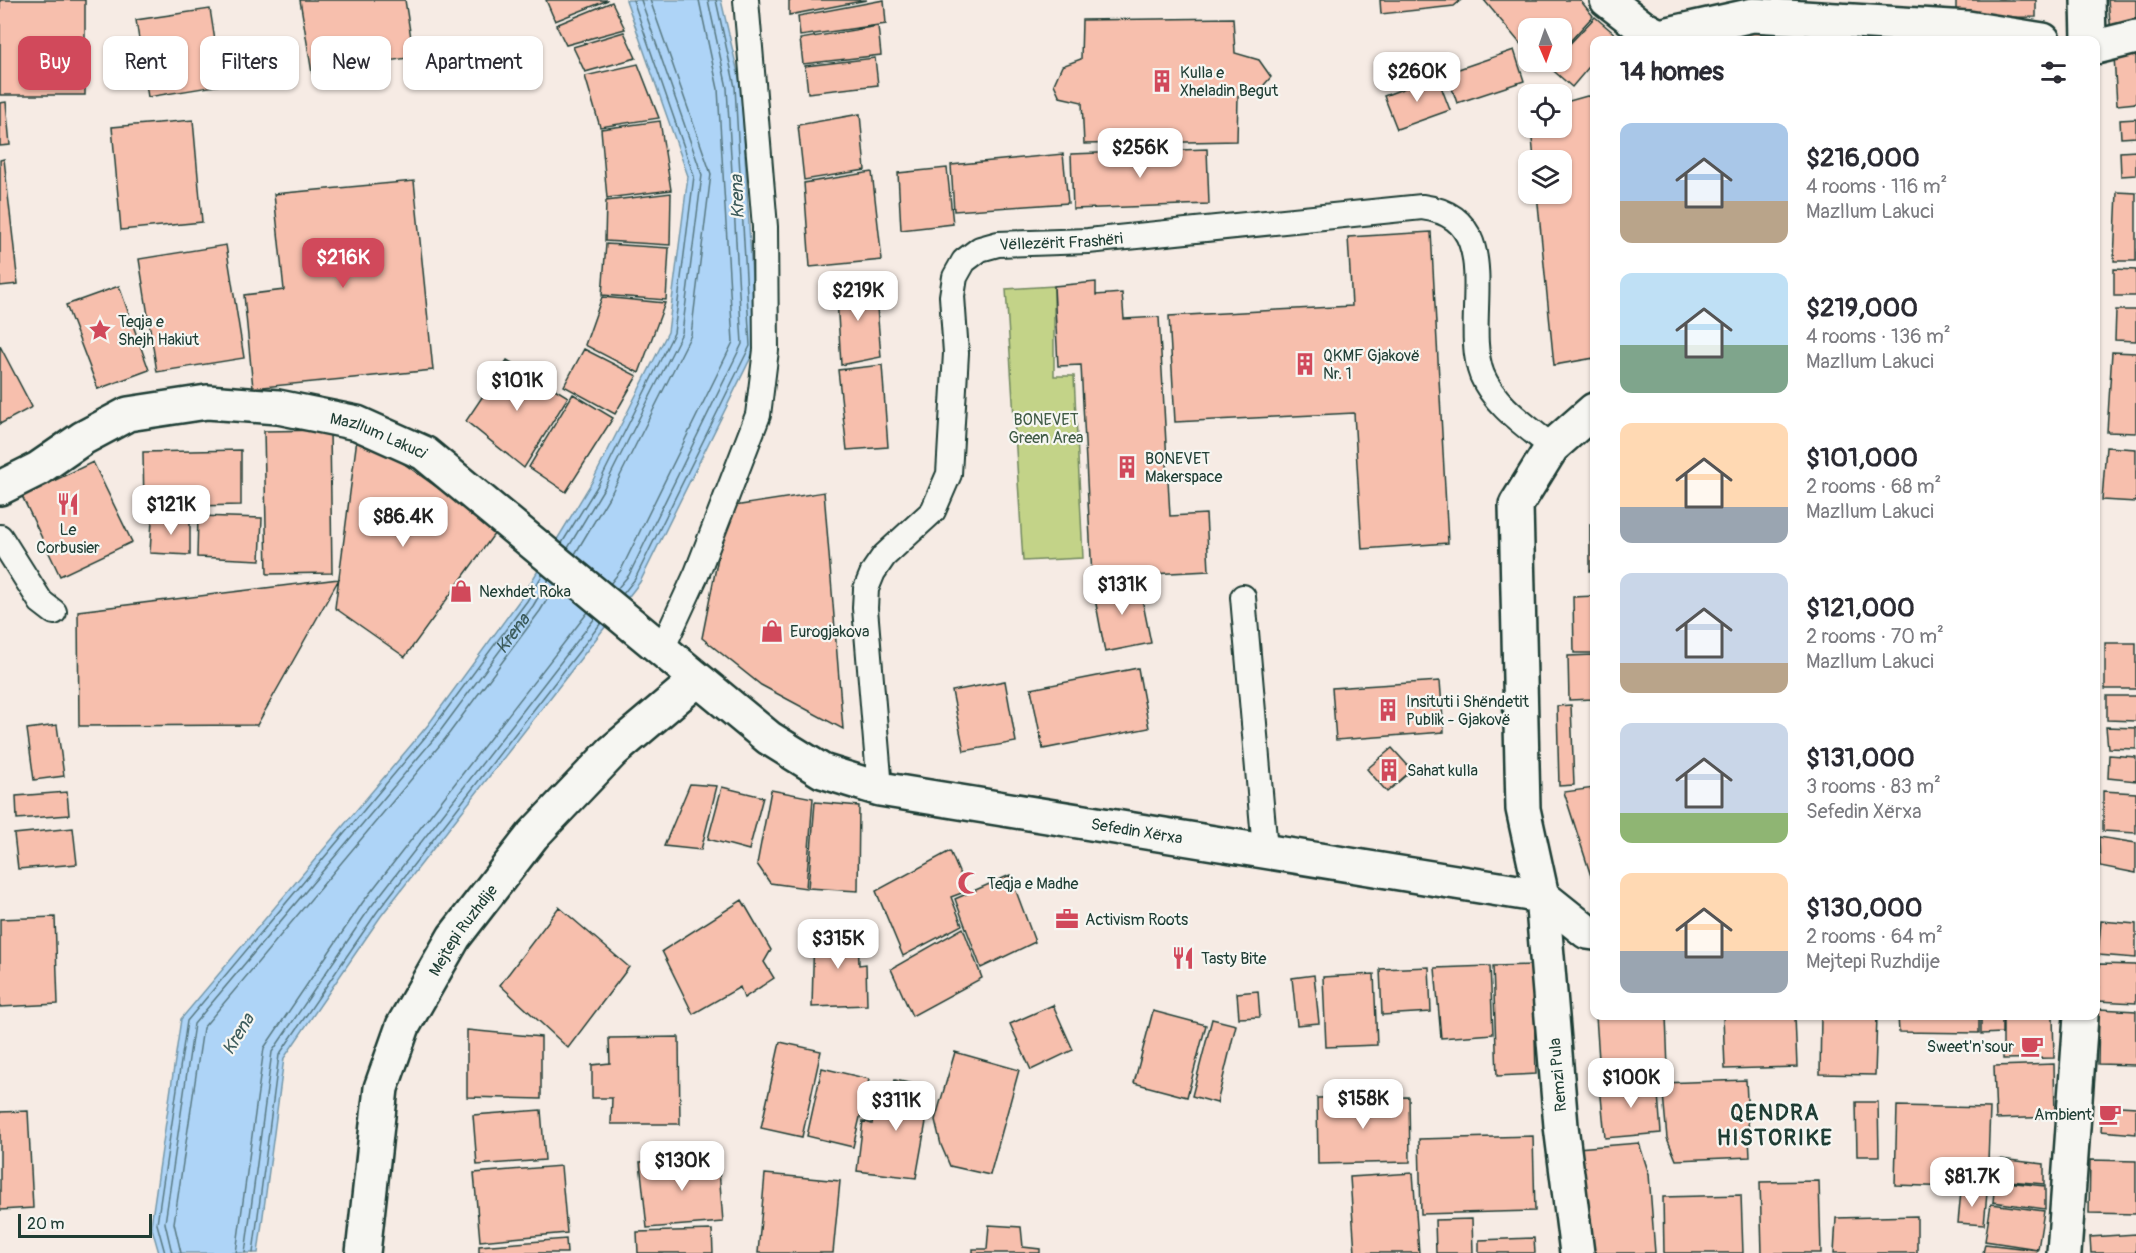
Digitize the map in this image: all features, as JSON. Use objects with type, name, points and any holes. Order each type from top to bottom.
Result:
[{"type":"street","points":[[1607,0],[1659,36]]},
{"type":"street","points":[[2088,0],[2089,36]]},
{"type":"street","points":[[1670,36],[1753,15],[1968,28],[2018,36]]},
{"type":"street","points":[[2100,46],[2136,37]]},
{"type":"street","name":"Mazllum Lakuci","points":[[0,488],[38,469],[83,438],[128,414],[207,402],[278,407],[357,423],[424,453],[621,613],[697,680]]},
{"type":"street","points":[[1552,447],[1590,414]]},
{"type":"street","name":"Remzi Pula","points":[[1552,447],[1516,505],[1523,809],[1542,896],[1562,1126],[1576,1253]]},
{"type":"street","name":"Sefedin Xërxa","points":[[697,680],[769,738],[822,771],[880,789],[1542,896],[1590,932]]},
{"type":"street","name":"Mejtepi Ruzhdije","points":[[363,1253],[381,1088],[404,1026],[454,937],[533,835],[612,752],[697,680]]},
{"type":"street","points":[[2064,1253],[2081,1020]]},
{"type":"lane","points":[[662,649],[697,573],[758,415],[766,350],[765,226],[746,0]]},
{"type":"lane","name":"Vëllezërit Frashëri","points":[[880,789],[865,608],[866,589],[873,572],[884,556],[933,512],[949,474],[956,353],[952,296],[955,277],[964,261],[980,249],[998,244],[1088,241],[1422,207],[1440,210],[1456,219],[1468,232],[1474,249],[1478,357],[1488,387],[1497,400],[1552,447]]},
{"type":"lane","points":[[0,537],[41,602],[54,612]]},
{"type":"lane","points":[[1243,597],[1265,850]]},
{"type":"green space","name":"BONEVET Green Area","points":[[1054,286],[1054,376],[1074,376],[1083,558],[1023,561],[1006,289]]},
{"type":"water","name":"Krena","points":[[626,0],[721,0],[741,86],[756,347],[640,582],[381,916],[284,1058],[258,1253],[159,1253],[151,1225],[181,1019],[428,725],[522,597],[592,482],[668,332],[688,176]]},
{"type":"building","points":[[0,0],[85,0],[85,36],[18,36],[18,90],[85,90],[85,95],[0,95]]},
{"type":"building","points":[[300,0],[405,0],[411,36],[403,36],[403,59],[391,61],[391,36],[311,36],[311,67]]},
{"type":"building","points":[[546,0],[608,0],[555,21]]},
{"type":"building","points":[[789,0],[867,0],[789,15]]},
{"type":"building","points":[[884,0],[886,24],[800,36],[798,16]]},
{"type":"building","points":[[1380,0],[1461,0],[1454,6],[1381,14]]},
{"type":"building","points":[[1484,0],[1580,0],[1593,16],[1572,39],[1572,18],[1518,18],[1518,41]]},
{"type":"building","points":[[1956,0],[2036,0],[2036,17],[1956,18]]},
{"type":"building","points":[[2108,0],[2136,0],[2136,27],[2111,33]]},
{"type":"building","points":[[612,2],[625,29],[566,45],[556,25]]},
{"type":"building","points":[[210,9],[214,36],[200,36],[200,89],[148,97],[147,90],[188,90],[188,36],[138,36],[136,20]]},
{"type":"building","points":[[1595,17],[1616,35],[1590,36],[1590,66],[1572,87],[1572,84],[1569,84],[1555,72],[1572,72],[1572,41]]},
{"type":"building","name":"Kulla e Xheladin Begut","points":[[1233,18],[1235,53],[1259,60],[1271,77],[1257,93],[1238,96],[1237,141],[1084,144],[1082,102],[1060,97],[1054,84],[1062,66],[1081,59],[1082,20]]},
{"type":"building","points":[[878,26],[881,55],[803,64],[800,39]]},
{"type":"building","points":[[1859,31],[1858,36],[1733,36],[1733,33]]},
{"type":"building","points":[[624,32],[636,58],[585,72],[573,47]]},
{"type":"building","points":[[1514,50],[1518,72],[1521,72],[1524,81],[1457,103],[1447,73]]},
{"type":"building","points":[[2136,54],[2136,103],[2117,105],[2114,56]]},
{"type":"building","points":[[875,58],[878,85],[808,93],[805,66]]},
{"type":"building","points":[[638,64],[659,118],[600,127],[585,76]]},
{"type":"building","points":[[1437,76],[1450,110],[1397,129],[1384,96]]},
{"type":"building","points":[[1590,96],[1590,359],[1554,365],[1538,204],[1572,204],[1572,150],[1533,150],[1532,138],[1572,138],[1572,100]]},
{"type":"building","points":[[6,102],[10,145],[0,146],[0,103]]},
{"type":"building","points":[[860,114],[865,170],[804,180],[798,125]]},
{"type":"building","points":[[2136,119],[2136,137],[2121,138],[2120,120]]},
{"type":"building","points":[[193,120],[202,222],[121,230],[112,127]]},
{"type":"building","points":[[660,121],[671,190],[607,198],[601,129]]},
{"type":"building","points":[[1207,149],[1209,204],[1073,209],[1071,154]]},
{"type":"building","points":[[2136,151],[2136,175],[2121,176],[2120,152]]},
{"type":"building","points":[[1063,154],[1068,203],[954,211],[951,165]]},
{"type":"building","points":[[4,159],[18,284],[0,286],[0,160]]},
{"type":"building","points":[[947,168],[953,224],[901,230],[898,173]]},
{"type":"building","points":[[872,172],[882,260],[810,267],[804,183]]},
{"type":"building","points":[[414,181],[433,370],[253,388],[244,295],[284,290],[274,194]]},
{"type":"building","points":[[2117,192],[2136,193],[2136,261],[2114,261]]},
{"type":"building","points":[[671,193],[670,245],[605,241],[606,201]]},
{"type":"building","name":"QKMF Gjakovë Nr. 1","points":[[1431,232],[1448,543],[1362,549],[1354,413],[1175,422],[1169,316],[1352,306],[1348,237]]},
{"type":"building","points":[[606,244],[669,248],[666,300],[602,295]]},
{"type":"building","points":[[226,245],[244,358],[157,372],[139,259]]},
{"type":"building","points":[[2114,269],[2136,270],[2136,296],[2114,296]]},
{"type":"building","points":[[836,281],[875,282],[881,357],[841,365]]},
{"type":"building","name":"BONEVET Makerspace","points":[[1096,282],[1096,295],[1122,293],[1124,319],[1159,317],[1170,516],[1206,514],[1209,571],[1092,577],[1081,365],[1058,366],[1054,286]]},
{"type":"building","points":[[119,286],[149,370],[98,389],[66,305]]},
{"type":"building","points":[[602,297],[665,303],[639,373],[585,345]]},
{"type":"building","points":[[2116,310],[2136,310],[2136,341],[2115,340]]},
{"type":"building","points":[[0,346],[32,407],[0,424]]},
{"type":"building","points":[[584,349],[637,376],[615,414],[564,386]]},
{"type":"building","points":[[2112,352],[2136,353],[2136,433],[2107,432]]},
{"type":"building","points":[[507,360],[568,397],[524,468],[466,421]]},
{"type":"building","points":[[882,365],[888,447],[847,450],[838,370]]},
{"type":"building","points":[[573,394],[613,418],[566,492],[529,467]]},
{"type":"building","points":[[330,430],[332,573],[267,574],[264,431]]},
{"type":"building","points":[[358,431],[448,495],[500,526],[405,657],[335,608]]},
{"type":"building","points":[[2106,447],[2136,449],[2136,502],[2102,500]]},
{"type":"building","points":[[241,450],[241,505],[144,507],[143,452]]},
{"type":"building","points":[[93,462],[132,542],[60,576],[22,496]]},
{"type":"building","points":[[824,492],[843,729],[761,685],[702,638],[728,507]]},
{"type":"building","points":[[198,516],[262,518],[260,560],[197,557]]},
{"type":"building","points":[[190,517],[190,555],[150,553],[152,520]]},
{"type":"building","points":[[339,579],[257,725],[79,726],[78,611]]},
{"type":"building","points":[[1138,579],[1151,643],[1105,652],[1093,588]]},
{"type":"building","points":[[1590,596],[1590,653],[1574,653],[1573,597]]},
{"type":"building","points":[[2105,643],[2136,643],[2136,689],[2105,689]]},
{"type":"building","points":[[1590,655],[1590,699],[1569,700],[1568,656]]},
{"type":"building","points":[[1138,668],[1149,728],[1043,749],[1031,689]]},
{"type":"building","points":[[1005,681],[1016,742],[964,751],[952,691]]},
{"type":"building","name":"Insituti i Shëndetit Publik - Gjakovë","points":[[1440,681],[1444,732],[1336,740],[1332,688]]},
{"type":"building","points":[[2107,696],[2136,696],[2136,721],[2107,720]]},
{"type":"building","points":[[1571,705],[1574,785],[1559,786],[1557,706]]},
{"type":"building","points":[[57,725],[64,776],[34,780],[27,729]]},
{"type":"building","points":[[2106,727],[2136,728],[2136,749],[2108,748]]},
{"type":"building","name":"Sahat kulla","points":[[1392,748],[1412,770],[1387,792],[1367,769]]},
{"type":"building","points":[[2109,755],[2136,757],[2136,781],[2108,778]]},
{"type":"building","points":[[690,784],[717,786],[701,850],[664,846]]},
{"type":"building","points":[[722,787],[763,797],[749,850],[708,839]]},
{"type":"building","points":[[1590,789],[1590,873],[1564,792]]},
{"type":"building","points":[[771,790],[813,798],[806,888],[770,883],[757,864]]},
{"type":"building","points":[[2103,791],[2136,793],[2136,833],[2103,831]]},
{"type":"building","points":[[67,792],[69,815],[17,819],[16,796]]},
{"type":"building","points":[[815,802],[859,806],[858,891],[808,888]]},
{"type":"building","points":[[73,828],[77,864],[18,869],[14,834]]},
{"type":"building","points":[[2100,837],[2136,843],[2136,873],[2100,866]]},
{"type":"building","points":[[950,851],[967,891],[951,897],[962,925],[903,956],[876,891]]},
{"type":"building","points":[[1010,875],[1035,942],[981,968],[955,899]]},
{"type":"building","points":[[742,900],[771,950],[764,962],[774,978],[744,998],[740,987],[693,1014],[662,951]]},
{"type":"building","points":[[559,907],[629,967],[568,1048],[500,985]]},
{"type":"building","points":[[55,917],[58,1004],[0,1007],[0,919]]},
{"type":"building","points":[[2101,921],[2136,924],[2136,958],[2100,955]]},
{"type":"building","points":[[963,928],[982,978],[912,1016],[891,969]]},
{"type":"building","points":[[814,929],[858,930],[859,965],[866,964],[867,1005],[812,1007]]},
{"type":"building","points":[[2100,964],[2136,965],[2136,1003],[2100,1001]]},
{"type":"building","points":[[1533,965],[1536,1074],[1497,1076],[1493,966]]},
{"type":"building","points":[[1490,966],[1493,1034],[1441,1038],[1435,968]]},
{"type":"building","points":[[1429,967],[1431,1012],[1382,1015],[1380,969]]},
{"type":"building","points":[[1374,974],[1377,1045],[1326,1047],[1323,977]]},
{"type":"building","points":[[1314,975],[1319,1023],[1297,1025],[1292,978]]},
{"type":"building","points":[[1258,991],[1260,1017],[1239,1018],[1237,993]]},
{"type":"building","points":[[1053,1005],[1073,1050],[1031,1070],[1010,1024]]},
{"type":"building","points":[[2100,1009],[2136,1011],[2136,1065],[2098,1064]]},
{"type":"building","points":[[1153,1011],[1206,1025],[1187,1097],[1134,1083]]},
{"type":"building","points":[[1212,1019],[1236,1025],[1217,1103],[1192,1096]]},
{"type":"building","points":[[1596,1020],[1666,1020],[1668,1069],[1600,1074]]},
{"type":"building","points":[[1723,1020],[1795,1020],[1797,1067],[1725,1069]]},
{"type":"building","points":[[1821,1020],[1877,1020],[1875,1075],[1820,1074]]},
{"type":"building","points":[[1898,1020],[1979,1020],[1979,1033],[1899,1032]]},
{"type":"building","points":[[1981,1020],[2002,1020],[2002,1033],[1981,1034]]},
{"type":"building","points":[[2003,1020],[2053,1020],[2054,1058],[2003,1059]]},
{"type":"building","points":[[467,1030],[541,1037],[541,1099],[467,1097]]},
{"type":"building","points":[[679,1037],[680,1124],[611,1124],[612,1098],[592,1098],[592,1065],[610,1063],[609,1038]]},
{"type":"building","points":[[780,1042],[821,1051],[802,1137],[761,1128]]},
{"type":"building","points":[[955,1052],[1019,1070],[990,1175],[950,1166],[941,1145],[935,1120]]},
{"type":"building","points":[[2054,1064],[2055,1117],[1996,1119],[1994,1066]]},
{"type":"building","points":[[822,1068],[869,1079],[853,1147],[807,1136]]},
{"type":"building","points":[[895,1080],[932,1088],[916,1178],[857,1171],[863,1121],[872,1124],[876,1098],[890,1102]]},
{"type":"building","points":[[1746,1080],[1750,1157],[1676,1160],[1667,1138],[1662,1083]]},
{"type":"building","points":[[1657,1081],[1661,1133],[1605,1138],[1600,1086]]},
{"type":"building","points":[[1409,1097],[1410,1162],[1318,1164],[1317,1098]]},
{"type":"building","points":[[1856,1102],[1878,1102],[1879,1156],[1857,1156]]},
{"type":"building","points":[[2103,1105],[2136,1107],[2136,1134],[2101,1131]]},
{"type":"building","points":[[1897,1106],[1990,1108],[1987,1188],[1895,1185]]},
{"type":"building","points":[[541,1110],[545,1160],[477,1165],[473,1115]]},
{"type":"building","points":[[28,1111],[33,1208],[0,1210],[0,1112]]},
{"type":"building","points":[[1533,1136],[1535,1211],[1421,1214],[1419,1139]]},
{"type":"building","points":[[1639,1143],[1649,1174],[1655,1253],[1585,1253],[1577,1148]]},
{"type":"building","points":[[718,1157],[723,1222],[647,1228],[640,1162]]},
{"type":"building","points":[[2000,1159],[2044,1164],[2044,1184],[1998,1180]]},
{"type":"building","points":[[2090,1160],[2136,1161],[2136,1214],[2089,1213]]},
{"type":"building","points":[[561,1166],[567,1233],[480,1241],[474,1173]]},
{"type":"building","points":[[1413,1173],[1419,1253],[1355,1253],[1350,1177]]},
{"type":"building","points":[[765,1174],[840,1181],[833,1253],[758,1253]]},
{"type":"building","points":[[1819,1181],[1821,1253],[1762,1253],[1760,1182]]},
{"type":"building","points":[[1995,1181],[2045,1186],[2045,1209],[1993,1202]]},
{"type":"building","points":[[1961,1191],[1987,1193],[1984,1225],[1958,1223]]},
{"type":"building","points":[[1741,1195],[1743,1253],[1664,1253],[1663,1197]]},
{"type":"building","points":[[1991,1204],[2044,1211],[2038,1249],[1985,1241]]},
{"type":"building","points":[[1917,1216],[1917,1253],[1834,1253],[1836,1218]]},
{"type":"building","points":[[1472,1219],[1473,1253],[1436,1253],[1435,1220]]},
{"type":"building","points":[[989,1225],[1021,1227],[1023,1247],[1040,1249],[1040,1253],[973,1253],[973,1249],[987,1249]]},
{"type":"building","points":[[712,1230],[713,1253],[638,1253],[637,1232]]},
{"type":"building","points":[[2136,1234],[2136,1253],[2091,1253],[2090,1237]]},
{"type":"building","points":[[1534,1238],[1535,1253],[1479,1253],[1479,1240]]},
{"type":"building","points":[[566,1239],[567,1253],[479,1253],[479,1246]]},
{"type":"building","points":[[1985,1244],[2037,1250],[2036,1253],[1983,1253]]},
{"type":"place","name":"Kulla e Xheladin Begut","points":[[1162,81]]},
{"type":"place","name":"Teqja e Shejh Hakiut","points":[[100,330]]},
{"type":"place","name":"QKMF Gjakovë Nr. 1","points":[[1305,364]]},
{"type":"place","name":"BONEVET Makerspace","points":[[1127,467]]},
{"type":"place","name":"Le Corbusier","points":[[68,504]]},
{"type":"place","name":"Nexhdet Roka","points":[[461,591]]},
{"type":"place","name":"Eurogjakova","points":[[772,631]]},
{"type":"place","name":"Insituti i Shëndetit Publik - Gjakovë","points":[[1388,710]]},
{"type":"place","name":"Sahat kulla","points":[[1389,770]]},
{"type":"place","name":"Teqja e Madhe","points":[[969,883]]},
{"type":"place","name":"Activism Roots","points":[[1067,919]]},
{"type":"place","name":"Tasty Bite","points":[[1183,958]]},
{"type":"place","name":"Sweet'n'sour","points":[[2032,1046]]},
{"type":"place","name":"Ambient","points":[[2110,1114]]},
{"type":"district","name":"QENDRA HISTORIKE","points":[[1775,1124]]}]
